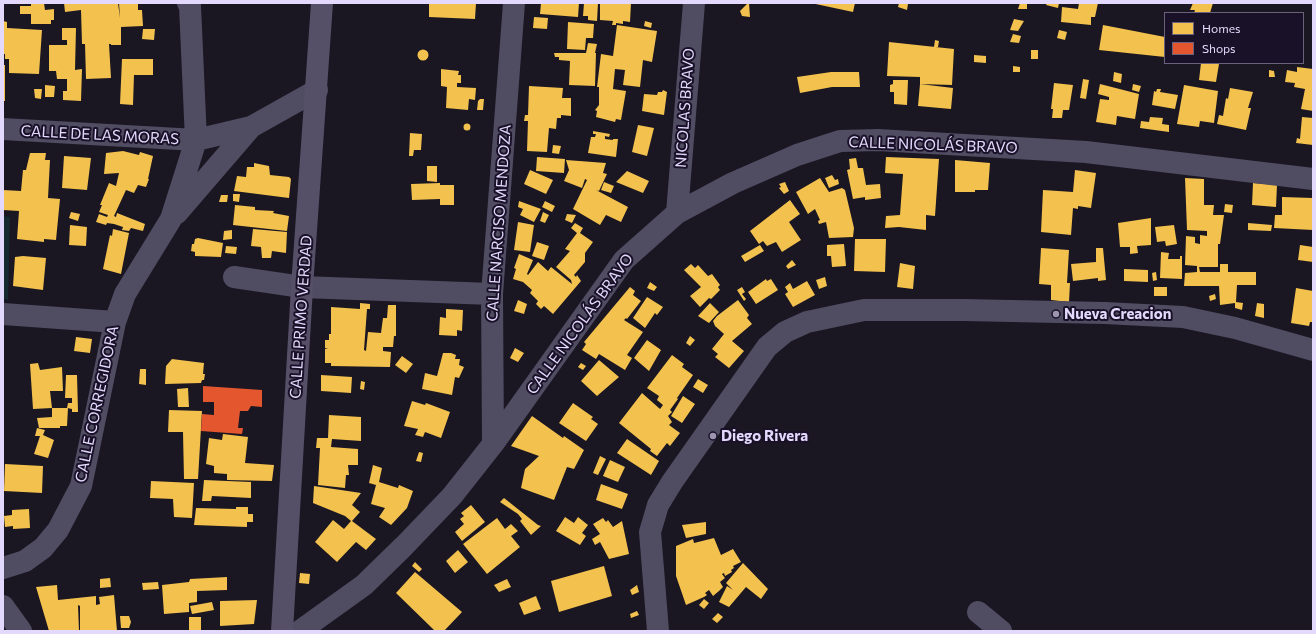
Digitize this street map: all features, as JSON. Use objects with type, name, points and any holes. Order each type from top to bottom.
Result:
[{"type":"street","points":[[188,3],[190,6],[196,140]]},
{"type":"street","name":"CALLE PRIMO VERDAD","points":[[282,631],[302,287],[322,3]]},
{"type":"street","name":"CALLE NARCISO MENDOZA","points":[[493,444],[492,294],[514,3]]},
{"type":"street","name":"NICOLAS BRAVO","points":[[677,213],[694,3]]},
{"type":"street","name":"CALLE CORREGIDORA","points":[[3,568],[25,561],[43,548],[58,530],[80,486],[114,322],[125,294],[171,219],[252,128],[317,90]]},
{"type":"street","name":"CALLE CORREGIDORA","points":[[171,219],[196,140],[252,128]]},
{"type":"street","name":"CALLE DE LAS MORAS","points":[[3,129],[196,140]]},
{"type":"street","name":"CALLE NICOLÁS BRAVO","points":[[300,631],[364,584],[404,546],[452,496],[493,444],[624,260],[677,213],[733,183],[797,155],[840,142],[878,140],[1086,152],[1313,179]]},
{"type":"street","points":[[234,277],[302,287],[492,294]]},
{"type":"street","points":[[658,631],[650,532],[658,505],[672,482],[767,347],[785,332],[807,322],[864,310],[964,310],[1105,313],[1183,317],[1235,328],[1313,350]]},
{"type":"street","points":[[3,314],[114,322]]},
{"type":"street","points":[[3,606],[21,631]]},
{"type":"street","points":[[978,612],[1001,631]]},
{"type":"green space","points":[[3,216],[10,217],[8,300],[3,299]]},
{"type":"building: Homes","points":[[31,3],[44,3],[45,10],[54,9],[54,20],[51,20],[51,24],[31,24],[31,14],[20,14],[20,6],[31,6]]},
{"type":"building: Homes","points":[[64,3],[118,3],[120,18],[119,3],[138,3],[138,10],[142,10],[143,26],[121,27],[121,45],[109,44],[111,78],[86,79],[85,44],[82,44],[81,10],[65,12]]},
{"type":"building: Homes","points":[[429,3],[476,3],[475,19],[429,17]]},
{"type":"building: Homes","points":[[541,3],[579,3],[578,17],[540,14]]},
{"type":"building: Homes","points":[[584,3],[598,3],[597,21],[588,20],[588,16],[583,16]]},
{"type":"building: Homes","points":[[600,3],[631,3],[630,22],[623,21],[623,24],[616,23],[616,25],[612,25],[613,21],[600,20]]},
{"type":"building: Homes","points":[[748,3],[750,17],[742,16],[740,11]]},
{"type":"building: Homes","points":[[811,3],[855,3],[853,12]]},
{"type":"building: Homes","points":[[899,3],[908,4],[907,10],[898,7]]},
{"type":"building: Homes","points":[[1020,3],[1027,3],[1027,9],[1018,9]]},
{"type":"building: Homes","points":[[1047,3],[1059,3],[1058,8],[1046,5]]},
{"type":"building: Homes","points":[[1079,3],[1098,3],[1095,17],[1091,17],[1091,25],[1061,22],[1062,7],[1078,9]]},
{"type":"building: Homes","points":[[1193,3],[1213,3],[1210,12],[1194,12],[1195,10],[1190,10]]},
{"type":"building: Homes","points":[[534,17],[548,18],[547,29],[533,28]]},
{"type":"building: Homes","points":[[1014,19],[1024,21],[1018,31],[1010,30]]},
{"type":"building: Homes","points":[[3,21],[7,22],[7,28],[42,30],[39,74],[9,73],[9,59],[5,59],[5,54],[3,54]]},
{"type":"building: Homes","points":[[645,21],[652,23],[651,28],[644,26]]},
{"type":"building: Homes","points":[[568,22],[594,24],[593,38],[586,38],[585,50],[567,49]]},
{"type":"building: Homes","points":[[617,25],[657,31],[652,62],[643,60],[640,87],[623,85],[625,70],[615,69],[613,89],[626,91],[621,120],[616,119],[615,122],[596,117],[597,111],[595,110],[599,105],[599,87],[597,87],[601,54],[613,56]]},
{"type":"building: Homes","points":[[1103,25],[1164,37],[1164,57],[1099,50]]},
{"type":"building: Homes","points":[[62,28],[76,28],[75,70],[82,69],[81,101],[63,100],[63,91],[67,91],[67,79],[57,79],[56,71],[49,71],[49,45],[67,45],[67,40],[62,40]]},
{"type":"building: Homes","points":[[143,29],[155,29],[154,40],[142,39]]},
{"type":"building: Homes","points":[[1059,30],[1067,32],[1065,40],[1057,38]]},
{"type":"building: Homes","points":[[1013,34],[1021,36],[1019,43],[1010,42]]},
{"type":"building: Homes","points":[[935,40],[939,41],[938,47],[934,47]]},
{"type":"building: Homes","points":[[889,42],[954,49],[952,85],[920,84],[920,77],[887,76]]},
{"type":"building: Homes","points":[[588,43],[597,44],[595,53],[595,86],[569,85],[570,61],[559,60],[559,57],[555,57],[554,53],[586,53]]},
{"type":"building: Homes","points":[[421,50],[425,50],[427,51],[427,59],[421,60],[418,57],[418,53]]},
{"type":"building: Homes","points":[[1031,50],[1038,50],[1038,59],[1031,59]]},
{"type":"building: Homes","points":[[974,55],[986,56],[986,63],[974,62]]},
{"type":"building: Homes","points":[[122,59],[153,59],[153,75],[134,75],[133,105],[120,104]]},
{"type":"building: Homes","points":[[1201,64],[1219,64],[1216,82],[1199,80]]},
{"type":"building: Homes","points":[[3,65],[5,65],[5,101],[3,101]]},
{"type":"building: Homes","points":[[1013,66],[1020,67],[1020,72],[1013,72]]},
{"type":"building: Homes","points":[[1297,67],[1313,69],[1313,111],[1301,109],[1305,89],[1294,87],[1295,83],[1285,82],[1287,70],[1297,72]]},
{"type":"building: Homes","points":[[441,69],[459,71],[458,75],[461,75],[461,83],[457,83],[457,87],[476,88],[475,100],[469,99],[468,110],[446,108],[447,87],[441,86]]},
{"type":"building: Homes","points":[[1269,70],[1274,71],[1275,77],[1269,77]]},
{"type":"building: Homes","points":[[831,72],[859,72],[860,87],[832,87],[800,93],[797,77]]},
{"type":"building: Homes","points":[[1114,72],[1122,74],[1121,83],[1113,81]]},
{"type":"building: Homes","points":[[1083,79],[1089,80],[1086,99],[1080,98]]},
{"type":"building: Homes","points":[[893,80],[908,80],[907,105],[894,104],[894,92],[890,92],[890,85],[893,84]]},
{"type":"building: Homes","points":[[1054,83],[1073,85],[1069,110],[1063,110],[1062,118],[1052,118],[1053,109],[1051,109]]},
{"type":"building: Homes","points":[[920,84],[953,88],[951,109],[918,106]]},
{"type":"building: Homes","points":[[1100,84],[1139,94],[1135,119],[1117,116],[1116,125],[1096,122],[1100,99],[1109,100],[1109,97],[1098,94]]},
{"type":"building: Homes","points":[[1133,84],[1141,86],[1139,92],[1132,90]]},
{"type":"building: Homes","points":[[45,85],[55,86],[54,97],[45,97]]},
{"type":"building: Homes","points":[[1184,85],[1218,91],[1214,123],[1200,121],[1199,127],[1177,124]]},
{"type":"building: Homes","points":[[529,86],[563,88],[562,98],[571,98],[571,116],[561,115],[561,118],[557,118],[556,129],[549,128],[547,152],[527,151],[528,121],[524,121],[525,115],[528,115]]},
{"type":"building: Homes","points":[[1230,88],[1253,92],[1248,108],[1251,108],[1246,130],[1217,124],[1219,115],[1223,116],[1226,98],[1228,99]]},
{"type":"building: Homes","points":[[34,89],[42,89],[41,99],[35,98]]},
{"type":"building: Homes","points":[[1157,89],[1161,89],[1160,92],[1178,95],[1175,109],[1152,105],[1154,91],[1156,92]]},
{"type":"building: Homes","points":[[663,90],[667,92],[664,115],[642,111],[644,94],[657,95],[658,92],[662,92]]},
{"type":"building: Homes","points":[[480,99],[484,99],[483,110],[477,110],[478,101]]},
{"type":"building: Homes","points":[[1150,117],[1163,118],[1162,124],[1169,125],[1169,132],[1140,128],[1141,121],[1149,122]]},
{"type":"building: Homes","points":[[1302,117],[1313,118],[1313,145],[1296,143],[1297,138],[1300,139]]},
{"type":"building: Homes","points":[[467,123],[470,124],[470,130],[467,131],[464,130],[463,127],[464,124]]},
{"type":"building: Homes","points":[[638,125],[654,128],[647,156],[632,152]]},
{"type":"building: Homes","points":[[593,131],[610,134],[609,137],[605,136],[605,139],[618,139],[616,157],[588,153],[591,137],[595,137],[596,134],[593,134]]},
{"type":"building: Homes","points":[[410,133],[422,134],[421,150],[414,150],[413,156],[409,156]]},
{"type":"building: Homes","points":[[553,145],[561,146],[559,154],[552,153]]},
{"type":"building: Homes","points":[[123,151],[139,155],[140,152],[153,156],[146,187],[138,185],[134,193],[126,190],[114,216],[116,217],[117,213],[145,224],[143,231],[131,228],[129,231],[122,230],[123,227],[114,224],[107,223],[106,225],[96,222],[99,214],[107,217],[108,215],[99,212],[102,205],[100,205],[109,183],[116,186],[119,173],[104,174],[106,153]]},
{"type":"building: Homes","points":[[30,153],[46,153],[45,160],[50,160],[48,198],[60,199],[56,240],[44,239],[44,242],[17,239],[19,211],[3,210],[3,190],[21,191],[23,170],[26,170]]},
{"type":"building: Homes","points":[[64,156],[91,158],[87,190],[62,188]]},
{"type":"building: Homes","points":[[537,157],[565,159],[564,173],[536,171]]},
{"type":"building: Homes","points":[[886,157],[939,159],[935,216],[926,215],[926,230],[899,227],[885,228],[886,216],[900,215],[903,174],[885,173]]},
{"type":"building: Homes","points":[[856,158],[858,168],[863,168],[866,185],[880,184],[881,198],[865,200],[865,197],[853,199],[847,170],[850,169],[849,159]]},
{"type":"building: Homes","points":[[566,160],[606,163],[603,173],[607,174],[599,191],[596,190],[628,207],[621,222],[606,215],[600,225],[573,209],[587,180],[585,179],[582,188],[564,181],[569,170]]},
{"type":"building: Homes","points":[[955,160],[990,163],[988,190],[975,190],[975,192],[955,192]]},
{"type":"building: Homes","points":[[254,163],[269,166],[270,175],[289,177],[291,179],[289,198],[234,191],[237,176],[246,177],[247,167],[254,167]]},
{"type":"building: Homes","points":[[427,166],[437,166],[437,182],[427,181]]},
{"type":"building: Homes","points":[[530,170],[553,180],[546,194],[524,184]]},
{"type":"building: Homes","points":[[1075,170],[1096,173],[1091,208],[1078,206],[1078,209],[1073,208],[1071,235],[1041,232],[1043,190],[1073,192]]},
{"type":"building: Homes","points":[[627,171],[649,181],[643,193],[616,182]]},
{"type":"building: Homes","points":[[832,175],[835,180],[838,179],[839,184],[829,188],[825,178]]},
{"type":"building: Homes","points":[[820,178],[829,192],[842,188],[845,190],[854,228],[853,237],[829,238],[826,222],[819,224],[818,221],[820,220],[815,209],[808,214],[796,192]]},
{"type":"building: Homes","points":[[1185,178],[1204,179],[1204,205],[1214,205],[1213,215],[1224,215],[1220,244],[1218,244],[1218,267],[1199,267],[1200,272],[1220,272],[1220,264],[1228,264],[1228,272],[1256,272],[1256,285],[1237,285],[1236,302],[1243,303],[1242,310],[1235,308],[1235,303],[1220,305],[1219,286],[1184,286],[1185,273],[1197,272],[1197,266],[1185,265],[1186,236],[1195,237],[1195,243],[1200,244],[1200,235],[1207,236],[1207,231],[1187,230]]},
{"type":"building: Homes","points":[[604,182],[614,186],[611,193],[601,190]]},
{"type":"building: Homes","points":[[785,182],[789,191],[784,194],[779,188],[781,187],[779,184]]},
{"type":"building: Homes","points":[[440,183],[440,185],[454,185],[454,205],[440,205],[440,199],[412,200],[411,184]]},
{"type":"building: Homes","points":[[1253,183],[1277,185],[1276,207],[1252,205]]},
{"type":"building: Homes","points":[[233,194],[240,194],[239,202],[233,201]]},
{"type":"building: Homes","points":[[221,195],[228,195],[227,202],[219,202]]},
{"type":"building: Homes","points":[[1282,197],[1313,198],[1313,230],[1274,228],[1275,215],[1282,215]]},
{"type":"building: Homes","points":[[790,200],[800,214],[789,222],[801,240],[782,252],[776,242],[767,246],[763,241],[759,244],[750,231]]},
{"type":"building: Homes","points":[[519,201],[541,209],[534,222],[520,215],[523,209],[518,207]]},
{"type":"building: Homes","points":[[545,201],[555,206],[552,212],[542,207]]},
{"type":"building: Homes","points":[[1225,204],[1233,205],[1232,213],[1224,212]]},
{"type":"building: Homes","points":[[235,205],[255,207],[255,210],[274,211],[273,213],[289,216],[287,231],[233,225]]},
{"type":"building: Homes","points":[[71,212],[80,214],[78,221],[69,218]]},
{"type":"building: Homes","points":[[543,212],[549,215],[545,223],[540,221]]},
{"type":"building: Homes","points":[[567,214],[576,215],[572,223],[565,220]]},
{"type":"building: Homes","points":[[1151,218],[1151,245],[1137,246],[1138,253],[1130,254],[1130,247],[1120,247],[1118,223]]},
{"type":"building: Homes","points":[[518,222],[534,225],[530,252],[514,250]]},
{"type":"building: Homes","points":[[575,223],[583,228],[580,233],[593,242],[585,253],[585,262],[574,275],[576,277],[577,275],[581,281],[553,314],[544,306],[541,309],[536,304],[538,301],[530,293],[532,290],[523,282],[513,279],[516,269],[514,268],[519,254],[533,260],[527,274],[528,275],[538,262],[548,271],[551,267],[572,284],[571,280],[556,267],[570,251],[565,249],[577,233],[571,228]]},
{"type":"building: Homes","points":[[1248,223],[1272,225],[1271,231],[1248,230]]},
{"type":"building: Homes","points":[[70,225],[87,227],[86,246],[69,245]]},
{"type":"building: Homes","points":[[1174,225],[1177,244],[1166,246],[1165,241],[1157,242],[1155,227]]},
{"type":"building: Homes","points":[[113,229],[129,233],[121,274],[103,269],[110,235],[112,236]]},
{"type":"building: Homes","points":[[253,229],[287,232],[286,253],[272,251],[271,258],[262,258],[261,247],[251,246]]},
{"type":"building: Homes","points":[[232,230],[232,239],[223,240],[224,231]]},
{"type":"building: Homes","points":[[198,238],[223,243],[221,257],[195,256],[195,252],[191,251],[192,244],[194,244],[195,239]]},
{"type":"building: Homes","points":[[855,239],[886,239],[885,272],[854,271]]},
{"type":"building: Homes","points":[[537,242],[549,246],[544,260],[532,256]]},
{"type":"building: Homes","points":[[844,244],[846,266],[832,267],[831,256],[827,256],[827,245]]},
{"type":"building: Homes","points":[[760,245],[764,251],[745,262],[741,256]]},
{"type":"building: Homes","points":[[1300,245],[1313,247],[1313,262],[1298,260]]},
{"type":"building: Homes","points":[[226,246],[237,247],[236,254],[225,253]]},
{"type":"building: Homes","points":[[1041,248],[1069,250],[1067,283],[1070,283],[1069,302],[1051,300],[1051,285],[1039,284]]},
{"type":"building: Homes","points":[[1096,248],[1103,248],[1106,280],[1098,281],[1098,278],[1073,281],[1071,264],[1096,262]]},
{"type":"building: Homes","points":[[1161,252],[1169,253],[1168,259],[1180,259],[1180,256],[1182,256],[1182,279],[1160,278]]},
{"type":"building: Homes","points":[[23,256],[46,258],[43,290],[13,286],[15,257]]},
{"type":"building: Homes","points":[[792,260],[796,265],[788,269],[786,266]]},
{"type":"building: Homes","points":[[900,263],[915,266],[913,289],[897,287]]},
{"type":"building: Homes","points":[[691,264],[695,268],[698,265],[708,276],[712,274],[720,285],[718,287],[720,290],[700,307],[690,296],[701,287],[684,270]]},
{"type":"building: Homes","points":[[1124,269],[1148,270],[1148,282],[1124,281]]},
{"type":"building: Homes","points":[[1156,272],[1157,280],[1153,281],[1152,273]]},
{"type":"building: Homes","points":[[825,277],[827,286],[819,289],[816,280]]},
{"type":"building: Homes","points":[[766,279],[767,281],[771,279],[778,290],[756,304],[748,292]]},
{"type":"building: Homes","points":[[807,281],[815,295],[793,307],[785,294],[788,292],[785,287],[790,283],[793,289]]},
{"type":"building: Homes","points":[[650,282],[657,287],[654,291],[647,288]]},
{"type":"building: Homes","points":[[630,287],[635,291],[633,295],[641,301],[627,319],[626,318],[624,320],[643,332],[627,355],[632,358],[625,370],[599,354],[596,359],[582,350],[586,344],[584,342]]},
{"type":"building: Homes","points":[[742,287],[745,292],[742,294],[746,299],[744,301],[737,290]]},
{"type":"building: Homes","points":[[1154,287],[1167,287],[1167,296],[1154,296]]},
{"type":"building: Homes","points":[[1296,288],[1313,291],[1313,322],[1310,322],[1309,326],[1291,323]]},
{"type":"building: Homes","points":[[1215,294],[1216,299],[1210,301],[1209,296]]},
{"type":"building: Homes","points":[[647,297],[663,307],[657,315],[655,313],[645,328],[633,318]]},
{"type":"building: Homes","points":[[518,300],[527,304],[524,314],[514,311]]},
{"type":"building: Homes","points":[[738,300],[749,315],[747,318],[752,324],[732,341],[744,351],[729,368],[715,357],[718,354],[712,349],[724,334],[715,326],[713,321],[717,316]]},
{"type":"building: Homes","points":[[360,303],[370,304],[370,309],[367,309],[364,350],[366,351],[368,332],[381,333],[383,318],[387,318],[388,305],[396,305],[396,336],[394,336],[393,347],[383,347],[383,351],[391,352],[390,367],[331,366],[331,363],[325,363],[325,349],[328,349],[325,348],[325,340],[329,340],[329,334],[331,334],[331,307],[360,309]]},
{"type":"building: Homes","points":[[710,303],[719,312],[709,323],[698,316]]},
{"type":"building: Homes","points":[[1257,303],[1264,304],[1264,318],[1255,316]]},
{"type":"building: Homes","points":[[446,309],[463,310],[462,331],[457,330],[457,336],[439,335],[440,317],[446,318]]},
{"type":"building: Homes","points":[[690,336],[695,340],[690,346],[686,343]]},
{"type":"building: Homes","points":[[76,337],[92,339],[90,353],[74,351]]},
{"type":"building: Homes","points":[[647,340],[661,350],[649,371],[634,358]]},
{"type":"building: Homes","points":[[515,348],[524,353],[518,362],[510,358]]},
{"type":"building: Homes","points":[[443,353],[451,353],[456,355],[455,359],[460,359],[459,365],[464,367],[459,378],[455,377],[452,395],[422,389],[425,373],[437,376]]},
{"type":"building: Homes","points":[[672,355],[684,364],[682,367],[693,375],[677,398],[678,399],[670,410],[672,412],[668,416],[672,422],[669,425],[680,433],[670,446],[667,443],[657,456],[650,451],[651,449],[619,423],[642,393],[660,409],[663,405],[657,400],[659,396],[647,388]]},
{"type":"building: Homes","points":[[402,356],[413,364],[406,373],[395,365]]},
{"type":"building: Homes","points":[[172,359],[204,363],[204,380],[202,380],[201,383],[165,384],[166,366]]},
{"type":"building: Homes","points":[[599,360],[619,377],[597,396],[581,381]]},
{"type":"building: Homes","points":[[38,363],[40,370],[62,367],[63,391],[50,391],[52,408],[33,409],[30,364]]},
{"type":"building: Homes","points":[[581,363],[586,366],[583,370],[578,367]]},
{"type":"building: Homes","points":[[140,369],[146,369],[146,385],[139,384]]},
{"type":"building: Homes","points":[[66,375],[77,375],[78,412],[72,412],[72,409],[67,408],[68,403],[72,403],[72,398],[65,398]]},
{"type":"building: Homes","points":[[321,375],[352,377],[351,393],[321,391]]},
{"type":"building: Homes","points":[[698,379],[708,385],[703,393],[693,387]]},
{"type":"building: Homes","points":[[361,381],[365,382],[364,390],[360,389]]},
{"type":"building: Homes","points":[[188,388],[189,407],[178,407],[177,389]]},
{"type":"building: Homes","points":[[683,396],[695,404],[682,423],[671,416]]},
{"type":"building: Homes","points":[[412,401],[425,405],[426,403],[450,412],[441,438],[425,432],[423,437],[415,435],[418,429],[404,426]]},
{"type":"building: Homes","points":[[573,403],[593,417],[591,419],[598,424],[586,441],[559,423]]},
{"type":"building: Homes","points":[[52,408],[68,408],[67,426],[60,426],[60,428],[39,428],[37,418],[52,417]]},
{"type":"building: Homes","points":[[169,410],[202,411],[198,479],[184,479],[183,432],[168,432]]},
{"type":"building: Homes","points":[[329,415],[361,417],[361,441],[332,439],[331,447],[358,449],[358,465],[348,465],[349,475],[346,475],[345,488],[318,485],[320,448],[316,448],[317,438],[328,438]]},
{"type":"building: Homes","points":[[532,416],[563,438],[564,436],[584,450],[574,469],[567,467],[554,500],[521,488],[525,469],[539,456],[511,446]]},
{"type":"building: Homes","points":[[37,428],[45,430],[43,435],[54,440],[48,458],[34,454],[40,436],[35,436]]},
{"type":"building: Homes","points":[[223,434],[248,437],[245,463],[274,465],[272,481],[227,480],[227,474],[214,473],[214,466],[206,464],[209,438],[222,440]]},
{"type":"building: Homes","points":[[627,439],[659,461],[651,475],[617,453]]},
{"type":"building: Homes","points":[[419,452],[423,453],[421,462],[416,461]]},
{"type":"building: Homes","points":[[600,456],[606,459],[598,475],[593,473]]},
{"type":"building: Homes","points":[[610,460],[625,467],[618,482],[603,476]]},
{"type":"building: Homes","points":[[5,464],[43,466],[42,493],[4,491]]},
{"type":"building: Homes","points":[[373,465],[382,468],[379,482],[398,488],[399,485],[413,491],[407,508],[391,525],[379,517],[385,508],[371,504],[376,485],[369,483]]},
{"type":"building: Homes","points":[[204,480],[251,482],[251,498],[212,496],[211,501],[202,501]]},
{"type":"building: Homes","points":[[151,481],[194,483],[192,518],[174,517],[173,499],[150,498]]},
{"type":"building: Homes","points":[[601,484],[628,494],[622,509],[596,500]]},
{"type":"building: Homes","points":[[314,486],[361,493],[352,505],[360,512],[352,521],[376,539],[366,550],[356,542],[337,562],[315,542],[333,520],[344,529],[351,521],[345,516],[313,503]]},
{"type":"building: Homes","points":[[504,498],[541,526],[531,535],[520,521],[522,519],[518,514],[500,502]]},
{"type":"building: Homes","points":[[471,505],[485,522],[462,541],[455,532],[464,524],[460,519],[464,516],[461,513]]},
{"type":"building: Homes","points":[[236,507],[248,507],[248,514],[253,514],[253,522],[247,522],[247,527],[194,525],[196,508],[236,509]]},
{"type":"building: Homes","points":[[29,509],[30,528],[13,529],[13,526],[5,527],[4,516],[12,515],[12,510]]},
{"type":"building: Homes","points":[[565,517],[574,523],[578,517],[588,525],[582,533],[586,536],[580,545],[556,531]]},
{"type":"building: Homes","points":[[497,518],[505,529],[511,524],[518,531],[511,536],[520,547],[487,574],[463,544]]},
{"type":"building: Homes","points":[[603,518],[606,522],[608,520],[613,527],[622,521],[629,554],[609,559],[600,542],[595,545],[592,539],[600,534],[593,524]]},
{"type":"building: Homes","points":[[706,522],[706,534],[686,538],[682,525]]},
{"type":"building: Homes","points":[[714,538],[721,555],[733,549],[741,562],[733,566],[734,568],[731,570],[732,572],[725,576],[724,573],[722,574],[725,578],[720,582],[723,587],[713,596],[709,590],[705,593],[707,595],[704,597],[686,605],[676,576],[676,546],[693,539],[694,543]]},
{"type":"building: Homes","points":[[458,550],[468,562],[455,573],[446,561]]},
{"type":"building: Homes","points":[[415,562],[422,569],[419,572],[412,566]]},
{"type":"building: Homes","points":[[743,563],[768,589],[761,599],[746,587],[729,607],[719,602],[727,586],[733,590],[726,583]]},
{"type":"building: Homes","points":[[604,566],[612,596],[559,612],[551,581]]},
{"type":"building: Homes","points":[[415,572],[462,612],[444,631],[434,630],[396,593]]},
{"type":"building: Homes","points":[[300,573],[310,574],[309,584],[299,583]]},
{"type":"building: Homes","points":[[227,577],[227,590],[197,591],[197,602],[189,603],[189,612],[164,614],[162,585],[189,582],[190,579]]},
{"type":"building: Homes","points":[[110,578],[111,587],[100,588],[100,579]]},
{"type":"building: Homes","points":[[507,579],[511,587],[499,592],[494,585]]},
{"type":"building: Homes","points":[[158,582],[159,589],[143,590],[142,583]]},
{"type":"building: Homes","points":[[57,585],[58,600],[96,596],[96,605],[100,604],[99,597],[114,595],[117,631],[80,631],[80,606],[78,605],[79,631],[49,631],[36,587]]},
{"type":"building: Homes","points":[[637,585],[639,592],[632,595],[630,590]]},
{"type":"building: Homes","points":[[536,596],[541,609],[524,615],[519,603]]},
{"type":"building: Homes","points":[[704,599],[709,603],[704,609],[699,605]]},
{"type":"building: Homes","points":[[257,600],[254,624],[220,626],[220,601]]},
{"type":"building: Homes","points":[[212,602],[214,610],[192,614],[190,606]]},
{"type":"building: Homes","points":[[637,611],[639,615],[631,618],[630,614]]},
{"type":"building: Homes","points":[[718,613],[723,617],[717,623],[712,619]]},
{"type":"building: Homes","points":[[120,616],[129,616],[131,622],[129,628],[121,628]]},
{"type":"building: Homes","points":[[189,617],[201,617],[201,631],[189,631]]},
{"type":"building: Shops","points":[[203,386],[262,390],[262,407],[251,406],[248,411],[240,411],[238,428],[243,428],[242,434],[201,431],[202,414],[214,415],[214,402],[203,402]]},
{"type":"place","name":"Nueva Creacion","points":[[1056,314]]},
{"type":"place","name":"Diego Rivera","points":[[713,436]]}]
